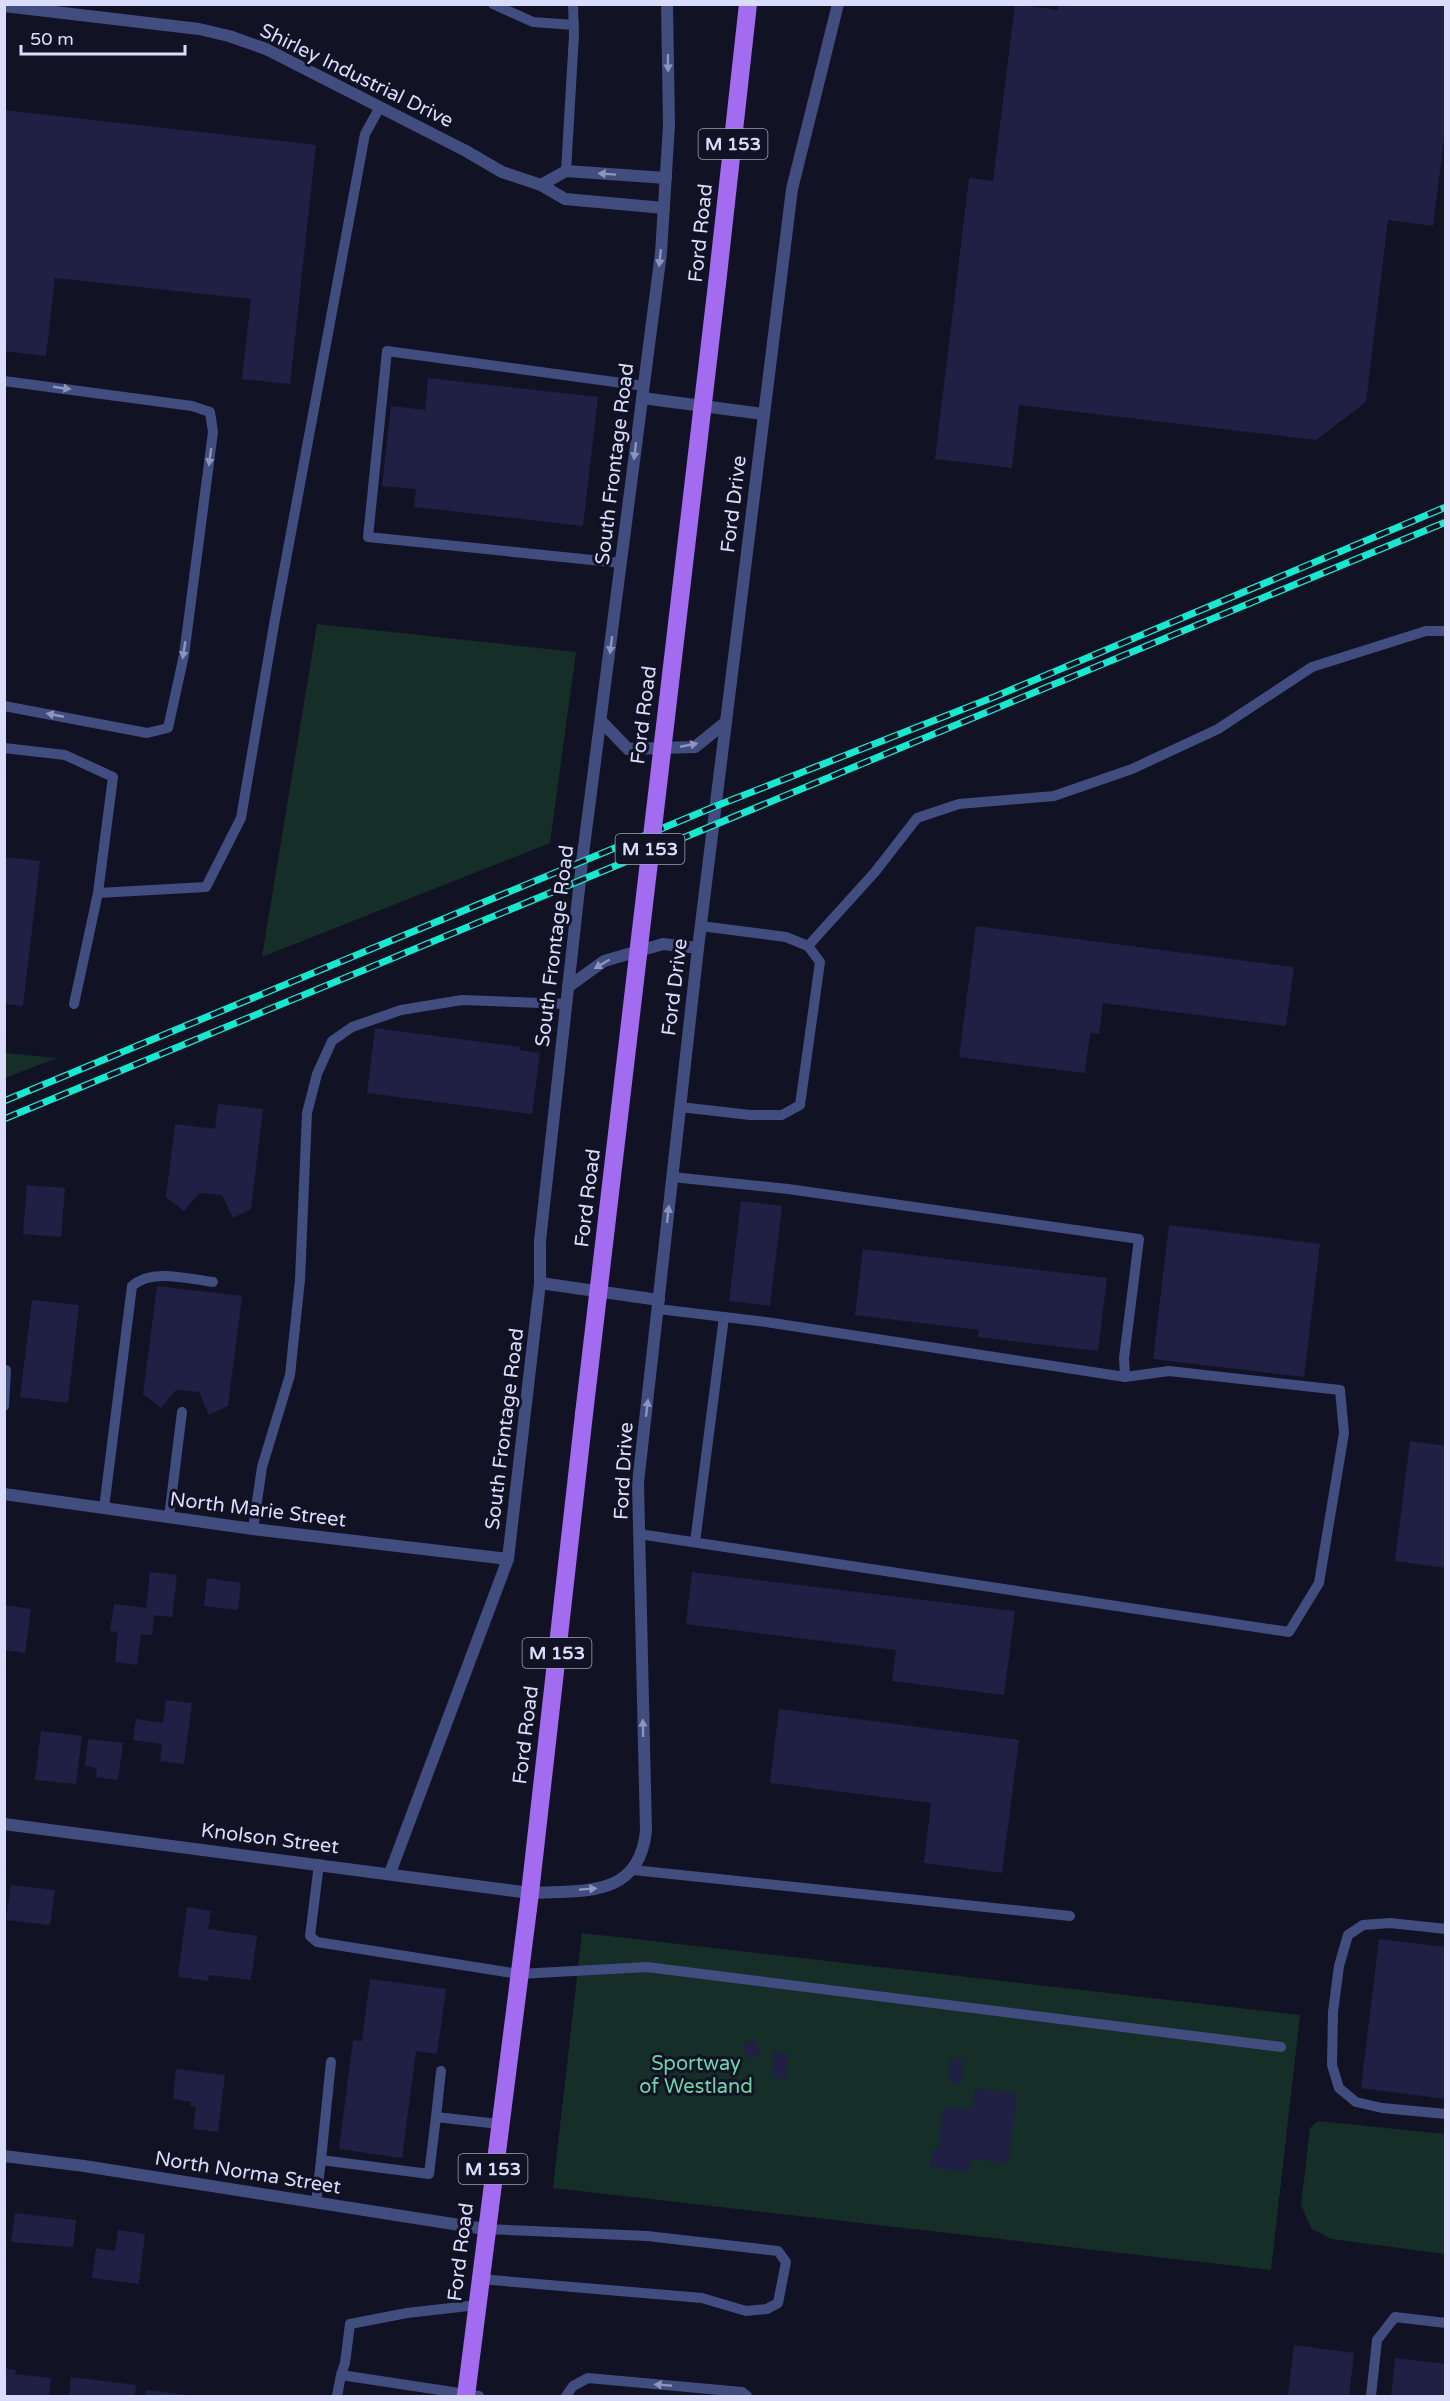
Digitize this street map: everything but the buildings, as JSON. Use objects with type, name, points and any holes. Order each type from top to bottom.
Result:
[{"type":"main road","name":"Ford Road","points":[[470,2396],[485,2229],[530,1893],[748,4]]},
{"type":"street","name":"South Frontage Road","points":[[390,1874],[508,1559],[540,1283],[540,1241],[566,1004],[661,254],[669,125],[667,4]]},
{"type":"street","name":"Ford Drive","points":[[633,1870],[645,1843],[646,1831],[638,1483],[698,948],[792,189],[838,4]]},
{"type":"street","name":"Shirley Industrial Drive","points":[[4,6],[61,8],[199,29],[229,36],[266,49],[466,151],[502,172],[541,185],[565,199],[664,208]]},
{"type":"street","points":[[541,185],[567,171],[666,178]]},
{"type":"street","points":[[643,392],[764,414]]},
{"type":"street","points":[[601,721],[628,749],[695,747],[726,722]]},
{"type":"street","points":[[568,987],[604,961],[663,944],[698,948]]},
{"type":"street","points":[[540,1283],[658,1304]]},
{"type":"street","name":"North Marie Street","points":[[4,1494],[253,1529],[508,1559]]},
{"type":"street","name":"Knolson Street","points":[[4,1824],[530,1893]]},
{"type":"street","points":[[530,1893],[598,1889],[615,1884],[633,1870]]},
{"type":"street","name":"North Norma Street","points":[[4,2156],[84,2166],[485,2229]]},
{"type":"lane","points":[[493,4],[533,22],[574,26]]},
{"type":"lane","points":[[567,171],[573,4]]},
{"type":"lane","points":[[98,893],[207,887],[241,818],[275,619],[365,134],[380,107]]},
{"type":"lane","points":[[621,563],[368,537],[387,351],[643,392]]},
{"type":"lane","points":[[4,381],[192,406],[210,412],[213,432],[184,655],[168,728],[147,733],[4,706]]},
{"type":"lane","points":[[808,946],[875,872],[917,818],[959,804],[1054,796],[1132,769],[1218,729],[1312,667],[1426,631],[1446,631]]},
{"type":"lane","points":[[4,748],[65,756],[113,777],[98,893],[74,1004]]},
{"type":"lane","points":[[680,1107],[750,1115],[782,1115],[800,1105],[820,962],[808,946],[786,938],[701,926]]},
{"type":"lane","points":[[253,1529],[262,1467],[290,1375],[300,1280],[307,1113],[317,1074],[332,1041],[352,1027],[401,1010],[462,1000],[566,1004]]},
{"type":"lane","points":[[672,1177],[788,1190],[1139,1239],[1124,1358],[1125,1377]]},
{"type":"lane","points":[[104,1508],[132,1286],[141,1278],[161,1276],[213,1282]]},
{"type":"lane","points":[[639,1534],[1289,1632],[1319,1583],[1344,1433],[1340,1390],[1169,1371],[1125,1377],[724,1317],[658,1304]]},
{"type":"lane","points":[[695,1542],[724,1317]]},
{"type":"lane","points":[[4,1406],[6,1370]]},
{"type":"lane","points":[[169,1517],[182,1412]]},
{"type":"lane","points":[[319,1864],[310,1936],[317,1942],[519,1974],[646,1967],[1281,2048]]},
{"type":"lane","points":[[633,1870],[1070,1916]]},
{"type":"lane","points":[[1446,1929],[1390,1923],[1363,1925],[1348,1935],[1338,1966],[1332,2065],[1339,2088],[1356,2102],[1382,2108],[1446,2114]]},
{"type":"lane","points":[[316,2202],[331,2062]]},
{"type":"lane","points":[[321,2160],[429,2174],[441,2071]]},
{"type":"lane","points":[[436,2117],[499,2124]]},
{"type":"lane","points":[[480,2279],[702,2298],[746,2311],[767,2309],[778,2303],[786,2262],[778,2251],[647,2236],[485,2229]]},
{"type":"lane","points":[[337,2397],[345,2363],[350,2324],[406,2313],[477,2305]]},
{"type":"lane","points":[[1371,2397],[1377,2340],[1395,2317],[1446,2323]]},
{"type":"lane","points":[[341,2375],[470,2396]]},
{"type":"lane","points":[[566,2397],[573,2386],[588,2378],[744,2394]]},
{"type":"green space","points":[[317,624],[576,652],[550,843],[262,957]]},
{"type":"green space","points":[[5,1053],[57,1058],[5,1078]]},
{"type":"green space","name":"Sportway of Westland","points":[[582,1933],[1300,2015],[1271,2270],[553,2188]]},
{"type":"green space","points":[[1318,2121],[1445,2134],[1445,2254],[1331,2239],[1311,2228],[1301,2205],[1310,2128]]},
{"type":"railway","points":[[4,1101],[716,806],[994,697],[1446,507]]},
{"type":"railway","points":[[4,1119],[1446,522]]}]
